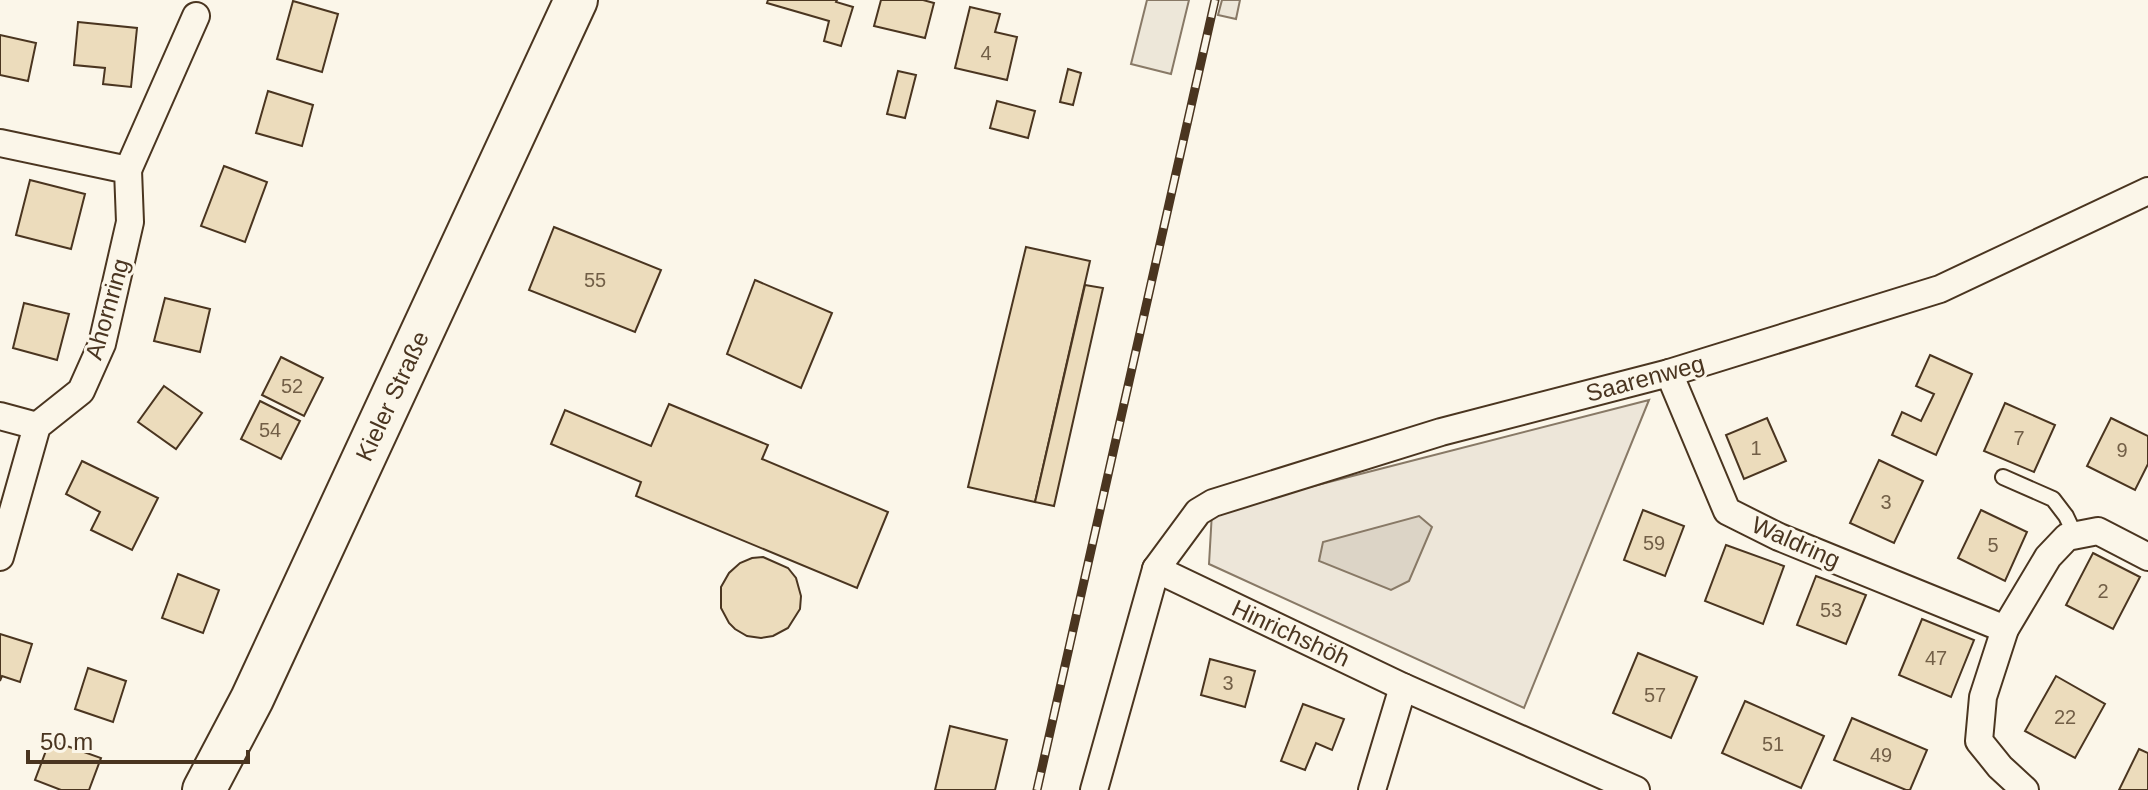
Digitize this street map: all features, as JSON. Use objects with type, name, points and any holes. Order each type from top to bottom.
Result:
[{"type":"main road","name":"Kieler Straße","points":[[204,790],[259,684],[576,0]]},
{"type":"street","name":"Ahornring","points":[[37,426],[81,391],[102,344],[130,222],[128,170],[196,16]]},
{"type":"street","points":[[0,143],[128,170]]},
{"type":"street","name":"Saarenweg","points":[[1156,569],[1198,512],[1213,503],[1441,432],[1669,373],[1940,289],[2148,191]]},
{"type":"street","name":"Waldring","points":[[1669,373],[1727,511],[1779,537],[2005,629]]},
{"type":"street","points":[[0,416],[37,426],[0,557]]},
{"type":"street","points":[[2025,790],[2000,767],[1979,741],[1983,697],[2005,629],[2048,557],[2067,537],[2098,531],[2148,557]]},
{"type":"street","points":[[1094,790],[1156,569]]},
{"type":"street","name":"Hinrichshöh","points":[[1156,569],[1403,687],[1636,790]]},
{"type":"street","points":[[1372,790],[1403,687]]},
{"type":"lane","points":[[2003,477],[2053,499],[2075,535]]},
{"type":"shaded area","points":[[1147,0],[1189,0],[1171,74],[1131,64]]},
{"type":"shaded area","points":[[1222,0],[1240,0],[1236,19],[1218,15]]},
{"type":"shaded area","points":[[1649,400],[1524,708],[1209,564],[1212,512]]},
{"type":"shaded area","points":[[1419,516],[1432,527],[1409,581],[1391,590],[1319,561],[1323,542]]},
{"type":"building","points":[[768,0],[837,0],[853,7],[841,46],[824,41],[829,21],[767,3]]},
{"type":"building","points":[[881,0],[934,3],[925,38],[874,26]]},
{"type":"building","points":[[293,1],[338,14],[322,72],[277,59]]},
{"type":"building","points":[[970,7],[1000,14],[995,32],[1017,37],[1007,80],[955,68]]},
{"type":"building","points":[[78,22],[137,28],[131,87],[103,84],[105,68],[74,65]]},
{"type":"building","points":[[0,35],[36,43],[28,81],[0,75]]},
{"type":"building","points":[[1068,69],[1081,73],[1073,105],[1060,102]]},
{"type":"building","points":[[898,71],[916,75],[905,118],[887,114]]},
{"type":"building","points":[[268,91],[313,105],[302,146],[256,133]]},
{"type":"building","points":[[997,101],[1035,111],[1028,138],[990,128]]},
{"type":"building","points":[[224,166],[267,182],[245,242],[201,226]]},
{"type":"building","points":[[30,180],[85,194],[71,249],[16,235]]},
{"type":"building","points":[[554,227],[661,270],[635,332],[529,290]]},
{"type":"building","points":[[1026,247],[1090,261],[1035,502],[968,487]]},
{"type":"building","points":[[755,280],[832,313],[801,388],[727,354]]},
{"type":"building","points":[[1085,285],[1103,288],[1054,506],[1035,502]]},
{"type":"building","points":[[165,298],[210,309],[200,352],[154,341]]},
{"type":"building","points":[[24,303],[69,314],[57,360],[13,348]]},
{"type":"building","points":[[1930,355],[1972,374],[1936,455],[1892,435],[1902,412],[1921,421],[1934,394],[1916,386]]},
{"type":"building","points":[[281,357],[323,378],[304,416],[262,395]]},
{"type":"building","points":[[164,386],[202,413],[176,449],[138,422]]},
{"type":"building","points":[[260,401],[300,421],[281,459],[241,439]]},
{"type":"building","points":[[2005,403],[2055,425],[2034,472],[1984,451]]},
{"type":"building","points":[[669,404],[768,445],[762,459],[888,512],[857,588],[636,496],[641,482],[551,444],[565,410],[651,446]]},
{"type":"building","points":[[1767,418],[1786,461],[1744,479],[1726,435]]},
{"type":"building","points":[[2111,418],[2148,436],[2148,464],[2135,490],[2087,466]]},
{"type":"building","points":[[1879,460],[1923,481],[1894,543],[1850,523]]},
{"type":"building","points":[[82,461],[158,498],[132,550],[91,530],[100,512],[66,494]]},
{"type":"building","points":[[1643,510],[1684,526],[1665,576],[1624,560]]},
{"type":"building","points":[[1981,510],[2027,532],[2005,581],[1958,558]]},
{"type":"building","points":[[1726,545],[1784,566],[1763,624],[1705,601]]},
{"type":"building","points":[[2093,553],[2140,577],[2113,629],[2066,605]]},
{"type":"building","points":[[763,557],[788,568],[796,578],[801,596],[800,609],[788,628],[761,638],[747,636],[729,623],[721,608],[721,587],[729,573],[740,563]]},
{"type":"building","points":[[178,574],[219,590],[203,633],[162,618]]},
{"type":"building","points":[[1816,576],[1866,595],[1846,644],[1797,625]]},
{"type":"building","points":[[1922,619],[1974,640],[1951,697],[1899,675]]},
{"type":"building","points":[[0,634],[32,644],[20,682],[2,676],[0,681]]},
{"type":"building","points":[[1638,653],[1697,677],[1671,738],[1613,713]]},
{"type":"building","points":[[1210,659],[1255,671],[1245,707],[1201,695]]},
{"type":"building","points":[[88,668],[126,681],[113,722],[75,709]]},
{"type":"building","points":[[2056,676],[2105,704],[2075,758],[2025,731]]},
{"type":"building","points":[[1745,701],[1824,736],[1801,788],[1722,753]]},
{"type":"building","points":[[1303,704],[1344,719],[1332,750],[1316,743],[1305,770],[1281,761]]},
{"type":"building","points":[[1852,718],[1927,750],[1910,790],[1834,760]]},
{"type":"building","points":[[950,726],[1007,740],[995,790],[935,790]]},
{"type":"building","points":[[50,740],[101,758],[89,790],[61,790],[35,780]]},
{"type":"building","points":[[2139,749],[2148,753],[2148,790],[2119,790]]},
{"type":"railway","points":[[1037,790],[1215,0]]}]
